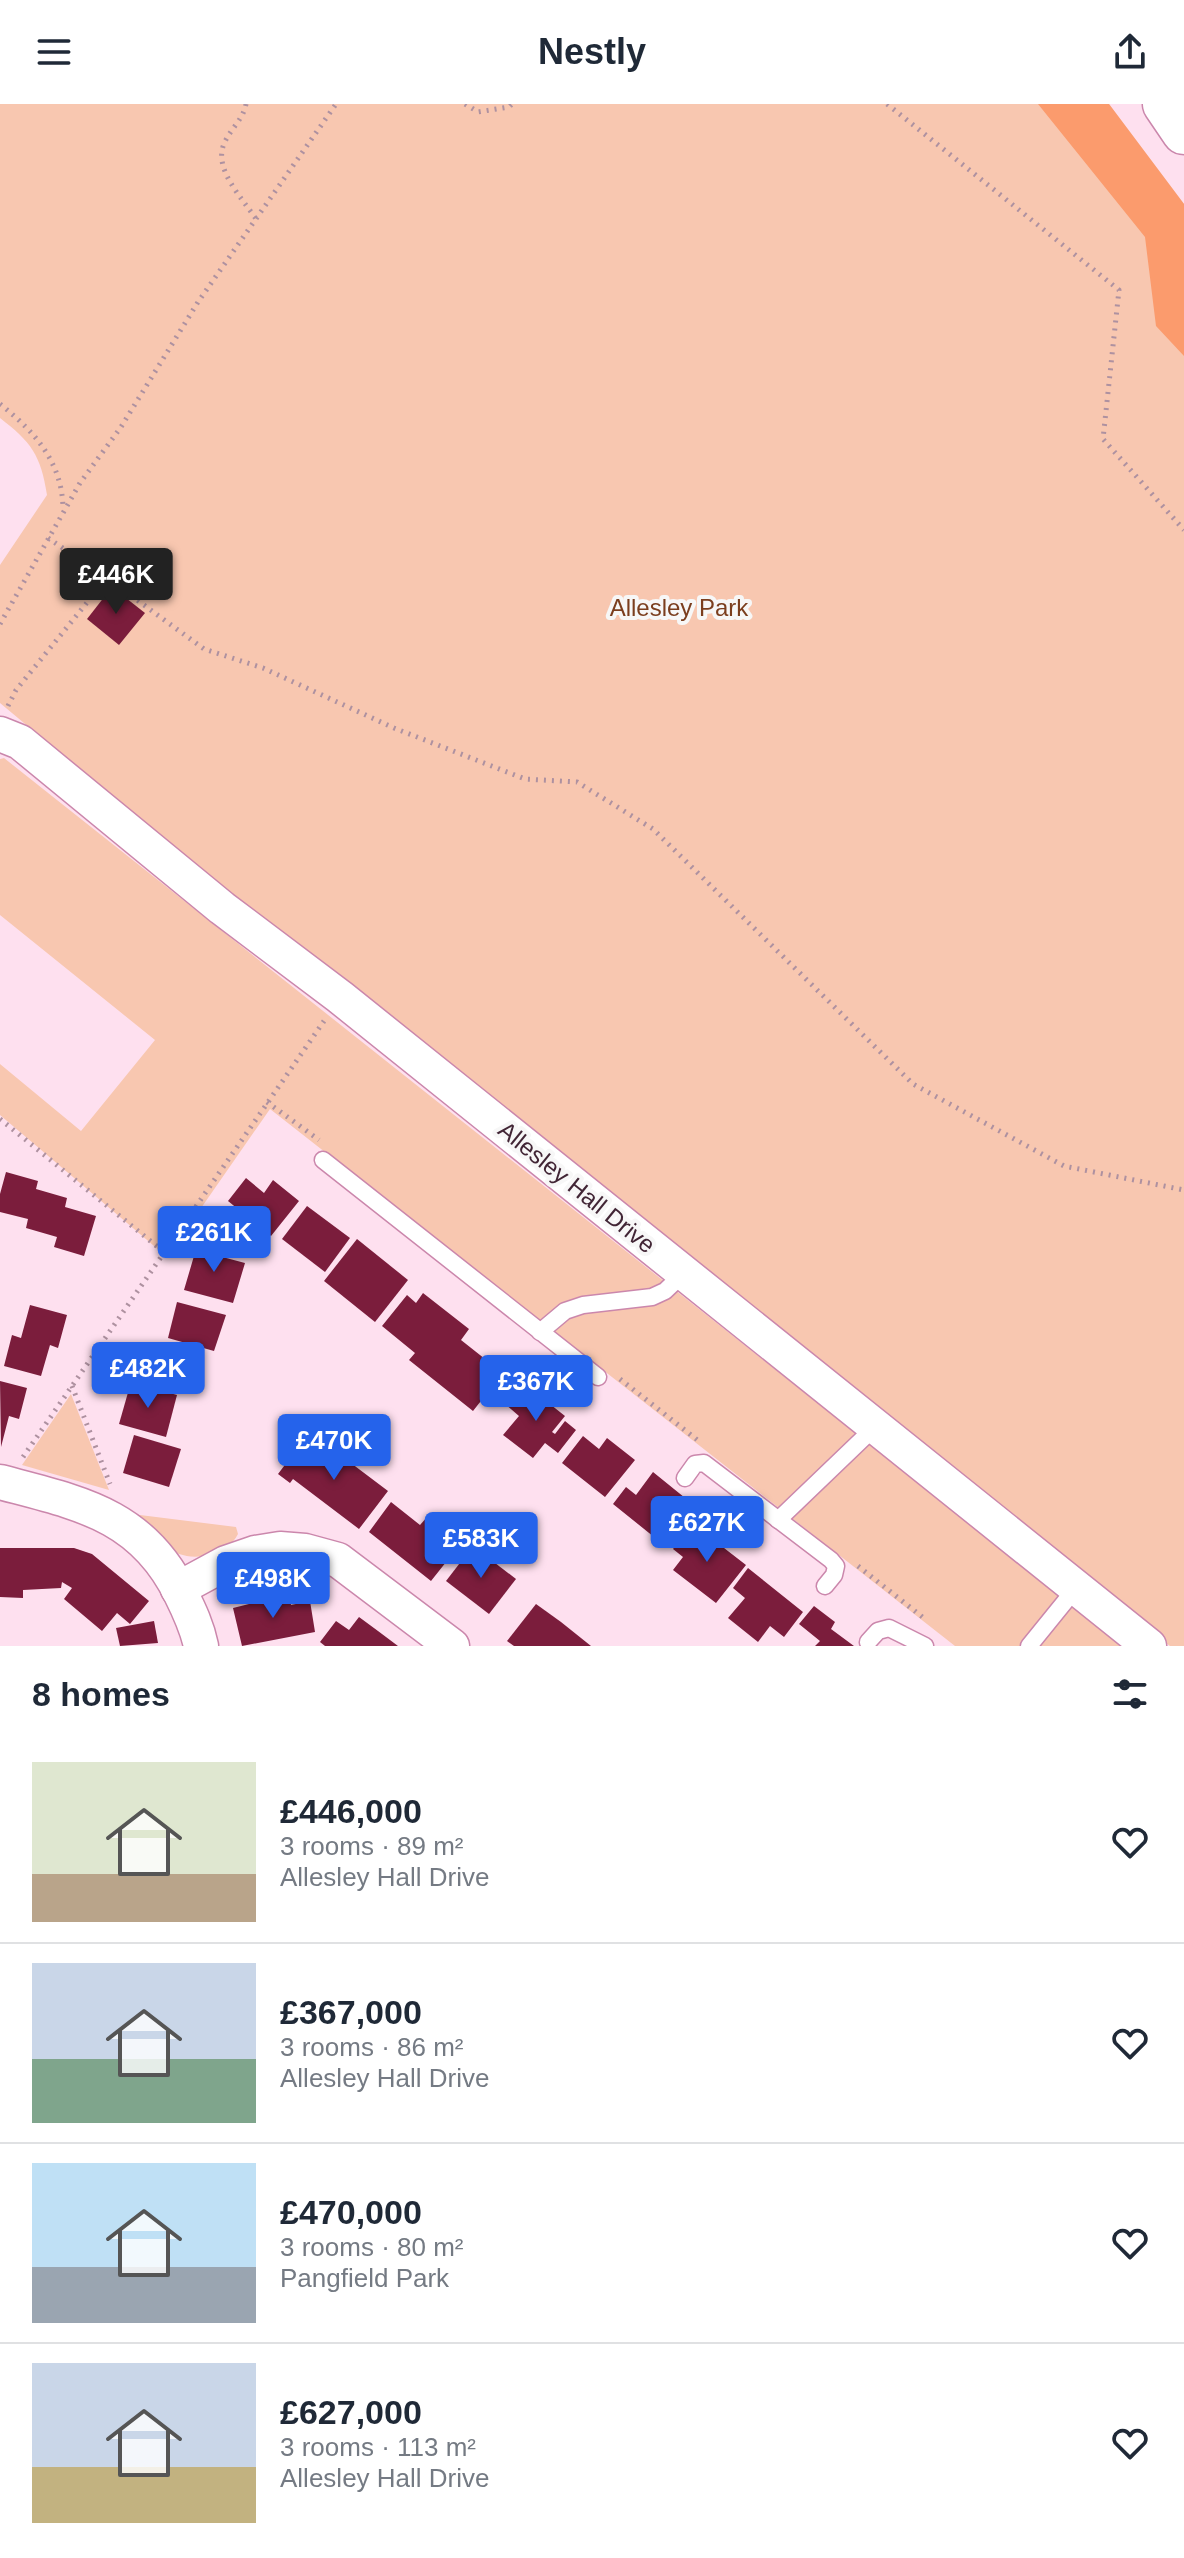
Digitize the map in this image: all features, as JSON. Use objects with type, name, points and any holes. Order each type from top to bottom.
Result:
[{"type":"highway","points":[[1165,104],[1184,132]]},
{"type":"street","name":"Allesley Hall Drive","points":[[3,724],[20,742],[222,908],[340,997],[1149,1646]]},
{"type":"street","points":[[2,1482],[94,1510],[115,1520],[148,1544],[164,1563],[178,1589],[196,1624],[201,1646]]},
{"type":"street","points":[[178,1589],[226,1563],[255,1553],[280,1549],[305,1551],[338,1560],[452,1646]]},
{"type":"lane","points":[[323,1160],[598,1377]]},
{"type":"lane","points":[[540,1332],[565,1311],[583,1305],[652,1297],[665,1291],[684,1273]]},
{"type":"lane","points":[[778,1520],[875,1427]]},
{"type":"lane","points":[[685,1478],[695,1464],[704,1463],[826,1556],[836,1566],[834,1575],[825,1586]]},
{"type":"lane","points":[[1029,1646],[1076,1588]]},
{"type":"lane","points":[[868,1642],[878,1631],[889,1628],[925,1646]]},
{"type":"path","points":[[246,104],[244,113],[222,146],[224,171],[256,219]]},
{"type":"path","points":[[0,624],[63,511],[121,427],[198,302],[336,104]]},
{"type":"path","points":[[465,104],[478,112],[512,104]]},
{"type":"path","points":[[887,104],[1119,290],[1103,439],[1184,530]]},
{"type":"path","points":[[0,404],[25,424],[56,467],[63,492],[63,511]]},
{"type":"path","points":[[48,538],[204,649],[263,668],[394,728],[525,779],[577,782],[653,829],[913,1084],[1064,1166],[1184,1190]]},
{"type":"path","points":[[3,724],[16,690],[107,578]]},
{"type":"path","points":[[2,1482],[322,1024]]},
{"type":"path","points":[[269,1101],[317,1137],[327,1148],[323,1160]]},
{"type":"path","points":[[0,1119],[164,1252]]},
{"type":"path","points":[[598,1377],[606,1368],[726,1463],[718,1473]]},
{"type":"path","points":[[72,1386],[116,1497],[115,1520]]},
{"type":"path","points":[[826,1556],[835,1548],[929,1622]]},
{"type":"green space","name":"Allesley Park","points":[[0,104],[1109,104],[1184,204],[1184,1646],[1170,1646],[223,889],[0,703],[0,565],[47,495],[33,450],[0,418]]},
{"type":"green space","points":[[4,758],[1124,1646],[955,1646],[270,1109],[167,1257],[0,1115],[0,1064],[81,1131],[155,1040],[0,915],[0,759]]},
{"type":"green space","points":[[71,1394],[109,1490],[22,1465]]},
{"type":"green space","points":[[124,1513],[236,1527],[238,1534],[221,1550],[188,1556],[165,1547]]},
{"type":"shaded area","points":[[1038,104],[1109,104],[1184,204],[1184,356],[1156,326],[1145,237]]},
{"type":"building","points":[[112,587],[145,613],[119,645],[87,619]]},
{"type":"building","points":[[6,1172],[38,1181],[36,1189],[67,1198],[65,1207],[96,1216],[84,1256],[54,1247],[57,1237],[26,1228],[28,1219],[0,1212],[0,1194]]},
{"type":"building","points":[[246,1178],[264,1193],[273,1180],[299,1201],[271,1236],[228,1201]]},
{"type":"building","points":[[307,1206],[350,1238],[325,1272],[282,1239]]},
{"type":"building","points":[[199,1239],[215,1243],[211,1254],[245,1263],[233,1303],[184,1290]]},
{"type":"building","points":[[357,1239],[408,1280],[375,1322],[324,1281]]},
{"type":"building","points":[[423,1293],[469,1329],[461,1340],[513,1381],[498,1400],[488,1392],[473,1411],[409,1360],[415,1353],[382,1326],[407,1295],[416,1303]]},
{"type":"building","points":[[177,1302],[226,1315],[214,1351],[168,1338]]},
{"type":"building","points":[[30,1305],[67,1315],[58,1348],[50,1345],[41,1376],[4,1366],[12,1335],[21,1338]]},
{"type":"building","points":[[144,1345],[192,1357],[181,1393],[135,1380]]},
{"type":"building","points":[[0,1381],[27,1388],[19,1419],[9,1416],[1,1447]]},
{"type":"building","points":[[131,1382],[177,1395],[166,1437],[119,1424]]},
{"type":"building","points":[[522,1382],[565,1416],[552,1432],[555,1434],[565,1421],[576,1430],[558,1453],[545,1443],[533,1458],[503,1435],[519,1416],[505,1404]]},
{"type":"building","points":[[134,1435],[181,1449],[169,1487],[123,1473]]},
{"type":"building","points":[[583,1436],[599,1449],[607,1438],[635,1460],[605,1497],[562,1463]]},
{"type":"building","points":[[306,1437],[324,1450],[327,1445],[388,1491],[359,1529],[293,1479],[290,1483],[278,1474]]},
{"type":"building","points":[[653,1472],[695,1506],[664,1545],[613,1504],[626,1487],[636,1495]]},
{"type":"building","points":[[391,1502],[420,1525],[428,1516],[462,1542],[431,1581],[369,1532]]},
{"type":"building","points":[[693,1524],[746,1565],[716,1603],[673,1570],[683,1557],[673,1549]]},
{"type":"building","points":[[473,1546],[516,1579],[489,1614],[446,1581]]},
{"type":"building","points":[[0,1548],[74,1548],[92,1554],[149,1601],[130,1624],[117,1613],[102,1631],[64,1599],[72,1588],[62,1582],[61,1588],[23,1590],[23,1598],[0,1597]]},
{"type":"building","points":[[748,1568],[803,1612],[784,1637],[770,1626],[758,1642],[728,1618],[745,1598],[733,1588]]},
{"type":"building","points":[[290,1594],[291,1605],[310,1601],[315,1632],[242,1646],[233,1608]]},
{"type":"building","points":[[536,1604],[591,1646],[514,1646],[507,1641]]},
{"type":"building","points":[[814,1606],[835,1622],[831,1629],[854,1646],[815,1646],[820,1641],[799,1624]]},
{"type":"building","points":[[359,1617],[398,1646],[325,1646],[320,1642],[336,1621],[349,1630]]},
{"type":"building","points":[[154,1621],[158,1643],[120,1646],[116,1628]]}]
